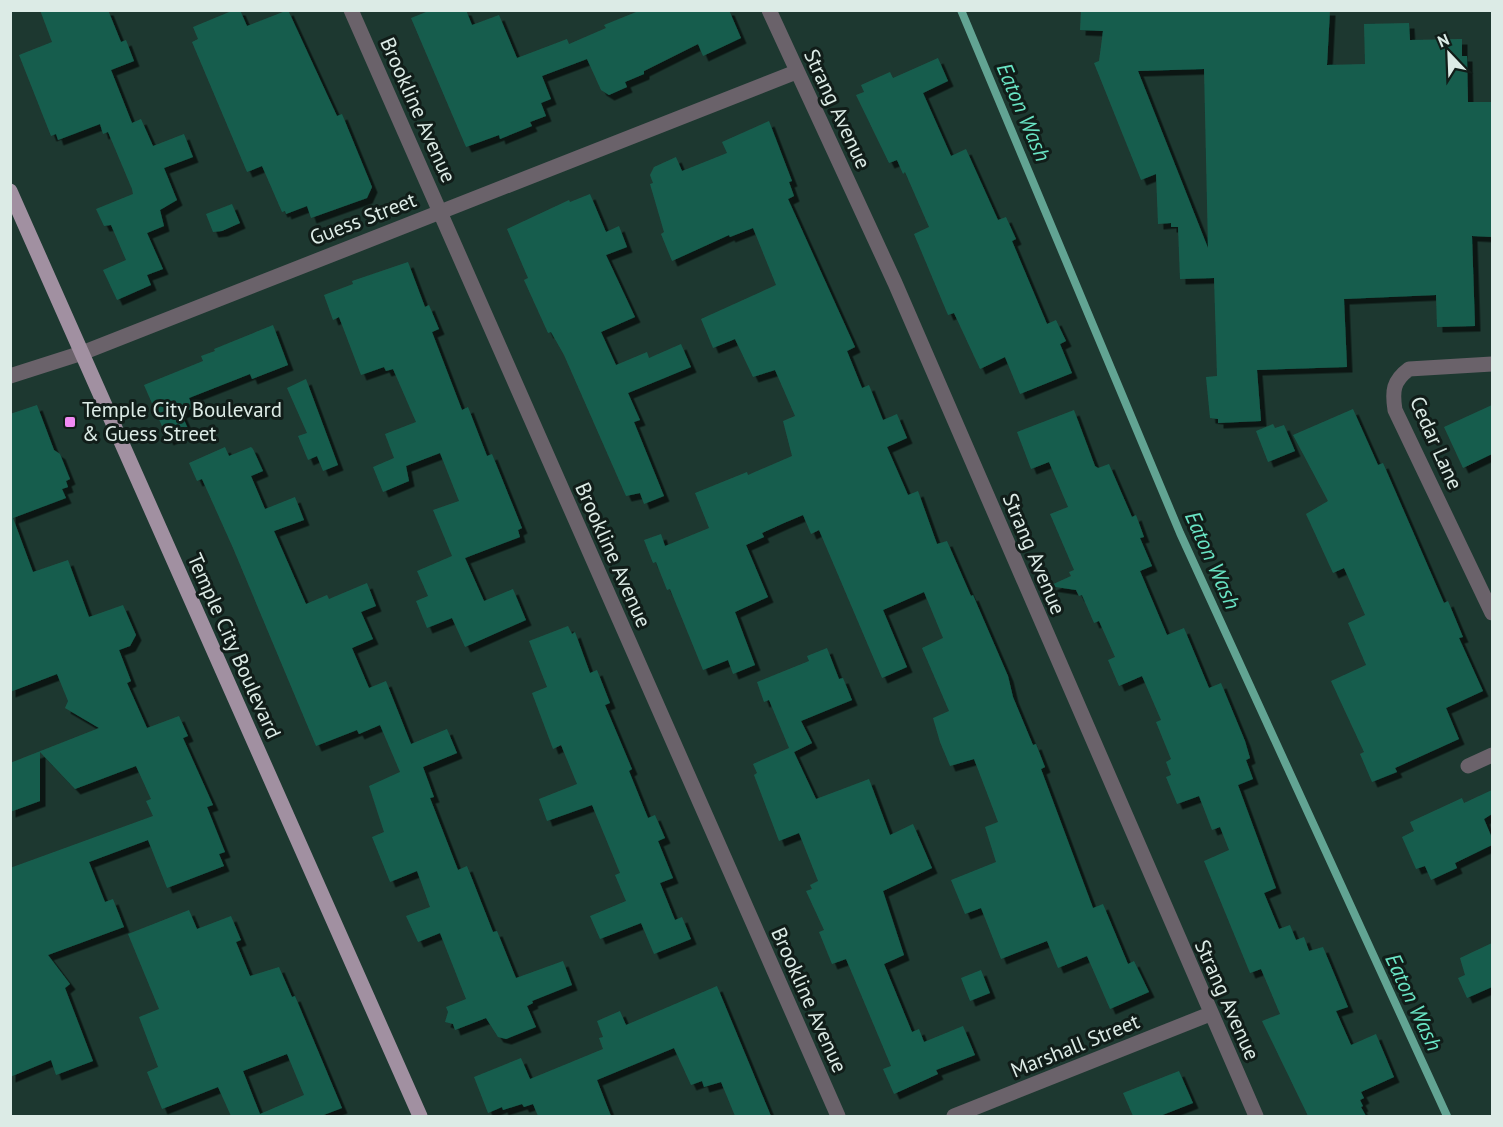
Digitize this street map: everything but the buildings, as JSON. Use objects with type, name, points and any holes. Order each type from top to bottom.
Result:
[{"type":"main road","name":"Temple City Boulevard","points":[[10,191],[420,1116]]},
{"type":"street","name":"Brookline Avenue","points":[[351,10],[838,1116]]},
{"type":"street","name":"Strang Avenue","points":[[770,10],[796,72],[895,283],[1256,1116]]},
{"type":"street","name":"Guess Street","points":[[10,376],[82,353],[796,72]]},
{"type":"street","name":"Cedar Lane","points":[[1492,364],[1408,369],[1398,377],[1392,391],[1395,410],[1492,614]]},
{"type":"street","points":[[1468,766],[1492,755]]},
{"type":"street","name":"Marshall Street","points":[[954,1116],[1210,1014]]},
{"type":"waterway","name":"Eaton Wash","points":[[961,10],[1180,533],[1447,1116]]},
{"type":"place","name":"Temple City Boulevard & Guess Street","points":[[70,422]]}]
